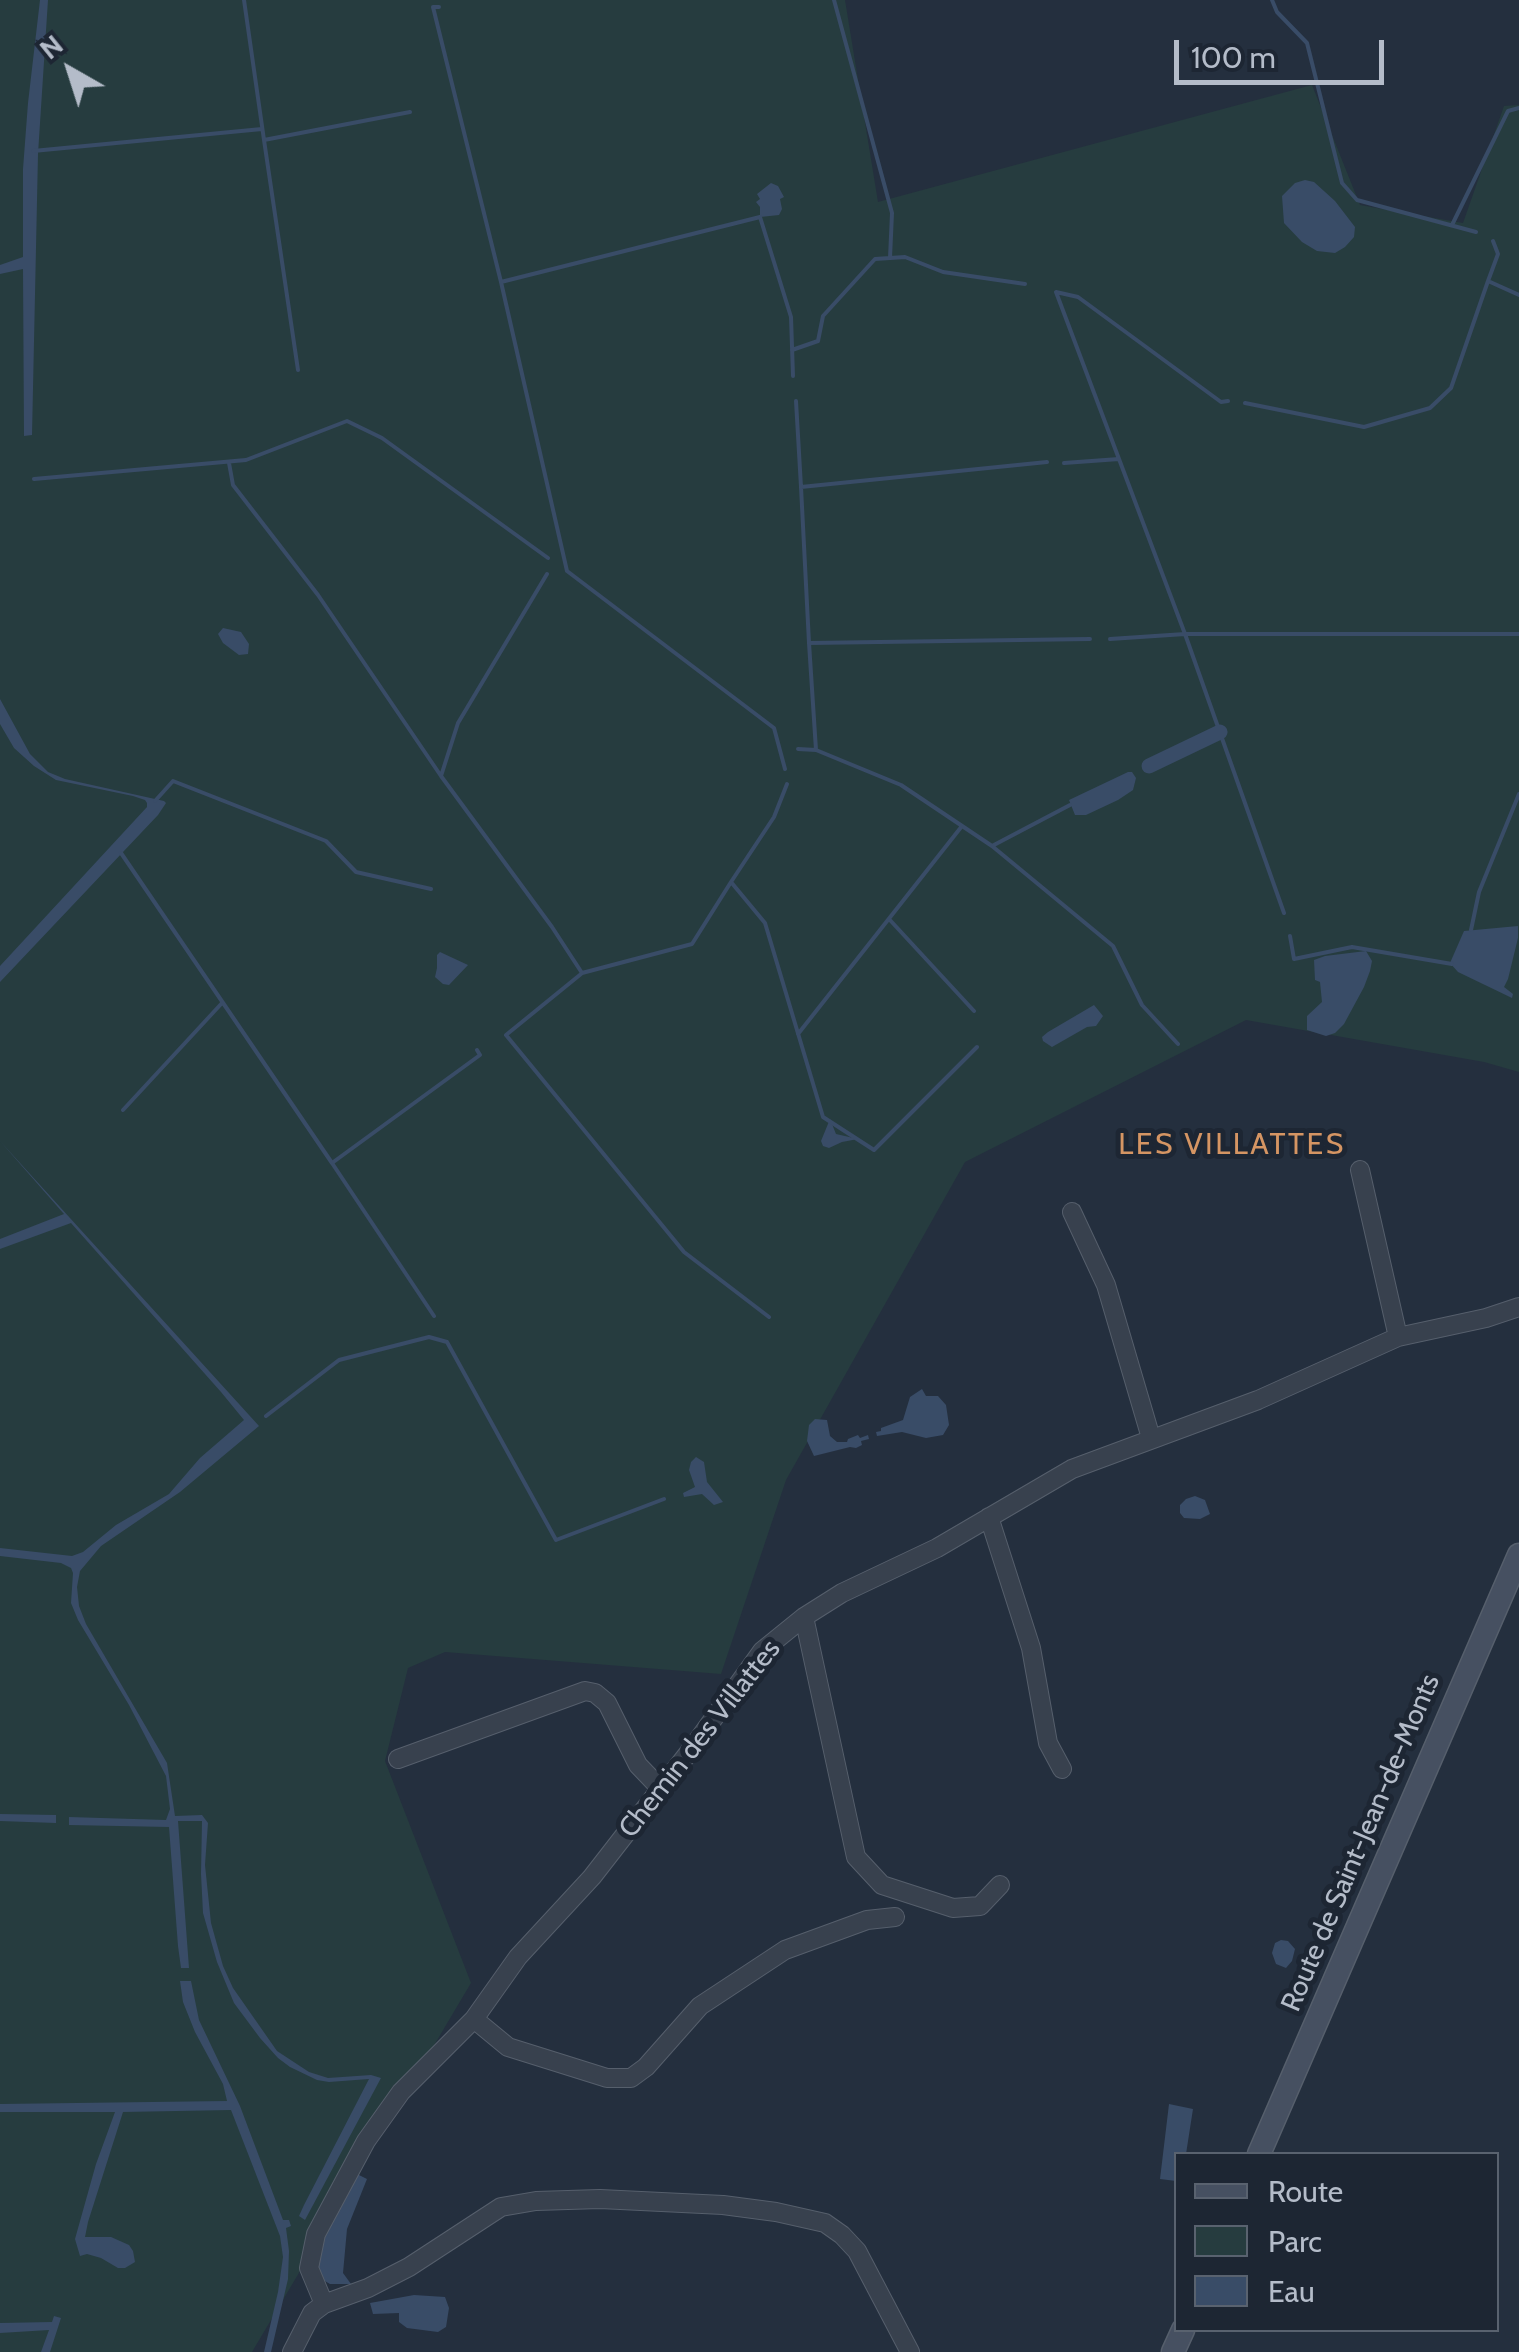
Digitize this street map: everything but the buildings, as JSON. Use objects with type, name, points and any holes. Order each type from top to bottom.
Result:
[{"type":"main road","name":"Route de Saint-Jean-de-Monts","points":[[1260,2152],[1519,1555]]},
{"type":"street","points":[[1360,1170],[1398,1337]]},
{"type":"street","points":[[1072,1212],[1111,1299],[1152,1438]]},
{"type":"street","name":"Chemin des Villattes","points":[[324,2304],[308,2268],[316,2234],[366,2141],[401,2092],[474,2020],[518,1958],[592,1877],[694,1747],[762,1651],[842,1593],[937,1548],[1072,1469],[1258,1400],[1398,1337],[1519,1307]]},
{"type":"street","points":[[989,1517],[1031,1648],[1048,1744],[1062,1769]]},
{"type":"street","points":[[804,1617],[856,1857],[882,1885],[953,1908],[980,1906],[1000,1884]]},
{"type":"street","points":[[398,1759],[585,1691],[607,1702],[638,1764],[660,1788]]},
{"type":"street","points":[[474,2020],[508,2047],[607,2078],[631,2078],[646,2067],[700,2006],[785,1950],[868,1920],[895,1917]]},
{"type":"street","points":[[292,2352],[312,2313],[324,2304],[409,2268],[501,2207],[536,2201],[600,2199],[723,2205],[825,2224],[858,2251],[910,2352]]},
{"type":"green space","points":[[0,0],[845,0],[878,202],[1312,85],[1360,205],[1463,223],[1504,106],[1519,105],[1519,1072],[1484,1062],[1246,1020],[965,1162],[786,1480],[721,1674],[445,1652],[408,1668],[385,1761],[471,1983],[252,2352],[0,2352]]},
{"type":"water","points":[[40,0],[48,0],[38,154],[32,435],[24,436],[23,269],[0,274],[0,265],[23,257],[23,169]]},
{"type":"water","points":[[1314,182],[1335,201],[1355,227],[1354,237],[1335,253],[1317,251],[1284,223],[1282,196],[1295,183]]},
{"type":"water","points":[[771,183],[778,186],[784,197],[780,199],[782,209],[779,215],[760,217],[757,194]]},
{"type":"water","points":[[223,628],[241,632],[249,644],[248,654],[239,655],[223,643],[218,634]]},
{"type":"water","points":[[0,699],[30,754],[48,772],[166,803],[0,982],[0,966],[147,803],[133,796],[56,780],[34,766],[14,748],[0,724]]},
{"type":"water","points":[[1128,772],[1136,778],[1133,790],[1086,815],[1075,815],[1069,800]]},
{"type":"water","points":[[1518,926],[1504,987],[1513,994],[1512,998],[1458,972],[1450,963],[1464,931]]},
{"type":"water","points":[[1366,951],[1372,961],[1370,971],[1344,1024],[1326,1036],[1307,1030],[1307,1016],[1322,1002],[1314,960]]},
{"type":"water","points":[[440,952],[468,965],[449,985],[435,977]]},
{"type":"water","points":[[1094,1005],[1103,1016],[1096,1026],[1052,1047],[1043,1041],[1048,1032]]},
{"type":"water","points":[[830,1119],[836,1134],[858,1139],[829,1148],[823,1146],[821,1141]]},
{"type":"water","points":[[0,1141],[259,1426],[180,1492],[101,1546],[80,1571],[77,1587],[86,1624],[167,1763],[175,1816],[202,1815],[208,1823],[205,1865],[211,1923],[233,1988],[277,2051],[309,2072],[328,2078],[381,2078],[305,2220],[299,2216],[369,2079],[329,2082],[290,2067],[260,2038],[234,2003],[203,1913],[202,1821],[178,1821],[189,1968],[181,1968],[169,1827],[69,1825],[69,1817],[166,1820],[170,1809],[166,1776],[78,1620],[71,1603],[71,1568],[61,1563],[0,1556],[0,1548],[72,1556],[83,1552],[116,1525],[169,1494],[200,1458],[244,1420],[71,1223],[0,1249],[0,1239],[64,1214]]},
{"type":"water","points":[[922,1389],[926,1396],[938,1396],[946,1405],[949,1425],[943,1435],[926,1438],[902,1432],[877,1436],[881,1428],[903,1420],[910,1397]]},
{"type":"water","points":[[815,1419],[827,1420],[830,1436],[837,1442],[847,1442],[858,1435],[868,1435],[869,1439],[856,1448],[814,1456],[807,1441],[809,1425]]},
{"type":"water","points":[[696,1457],[704,1462],[707,1482],[723,1502],[714,1505],[702,1494],[684,1497],[683,1493],[695,1487],[689,1470]]},
{"type":"water","points":[[1195,1496],[1205,1500],[1210,1514],[1200,1519],[1184,1518],[1180,1505]]},
{"type":"water","points":[[0,1814],[56,1815],[56,1823],[0,1821]]},
{"type":"water","points":[[1281,1940],[1295,1949],[1286,1968],[1276,1964],[1272,1953],[1275,1943]]},
{"type":"water","points":[[180,1981],[191,1981],[199,2020],[240,2106],[283,2220],[289,2220],[291,2226],[286,2228],[288,2279],[271,2352],[264,2352],[283,2257],[280,2236],[231,2110],[123,2112],[85,2237],[111,2237],[129,2245],[135,2262],[125,2268],[87,2254],[80,2256],[75,2239],[115,2112],[0,2112],[0,2104],[227,2101],[223,2084],[183,2002]]},
{"type":"water","points":[[1169,2104],[1193,2109],[1186,2152],[1174,2152],[1174,2181],[1160,2179]]},
{"type":"water","points":[[355,2173],[367,2179],[347,2229],[343,2273],[351,2284],[330,2284],[318,2269],[324,2236]]},
{"type":"water","points":[[414,2295],[445,2297],[449,2308],[446,2327],[438,2332],[407,2328],[399,2322],[399,2313],[373,2314],[370,2303]]},
{"type":"water","points":[[54,2316],[61,2318],[50,2352],[41,2352],[49,2330],[0,2333],[0,2323],[52,2322]]},
{"type":"waterway","points":[[244,0],[264,140]]},
{"type":"waterway","points":[[834,0],[892,213],[890,258]]},
{"type":"waterway","points":[[1272,0],[1277,12],[1307,43],[1342,183],[1357,200],[1476,232]]},
{"type":"waterway","points":[[439,7],[433,7],[501,282]]},
{"type":"waterway","points":[[1452,225],[1508,111],[1519,108]]},
{"type":"waterway","points":[[298,370],[264,140],[410,112]]},
{"type":"waterway","points":[[33,151],[262,129]]},
{"type":"waterway","points":[[785,769],[774,728],[567,571],[501,282],[760,217],[791,317],[793,376]]},
{"type":"waterway","points":[[1493,241],[1498,254],[1488,281],[1519,295]]},
{"type":"waterway","points":[[792,350],[818,341],[823,316],[875,259],[905,257],[943,272],[1025,284]]},
{"type":"waterway","points":[[1245,403],[1364,427],[1430,408],[1451,388],[1488,281]]},
{"type":"waterway","points":[[1110,639],[1185,634],[1056,292],[1078,297],[1221,402],[1228,401]]},
{"type":"waterway","points":[[796,401],[801,487]]},
{"type":"waterway","points":[[34,479],[246,460],[347,421],[382,438],[548,558]]},
{"type":"waterway","points":[[1064,463],[1119,459]]},
{"type":"waterway","points":[[1047,462],[801,487],[809,643],[1090,639]]},
{"type":"waterway","points":[[229,463],[233,485],[318,595],[441,776]]},
{"type":"waterway","points":[[547,574],[458,723],[441,776],[582,973],[692,944],[731,882]]},
{"type":"waterway","points":[[1284,913],[1185,634],[1519,634]]},
{"type":"waterway","points":[[798,749],[816,750],[809,643]]},
{"type":"waterway","points":[[1149,766],[1220,732]]},
{"type":"waterway","points":[[816,750],[901,785],[992,846],[1070,805]]},
{"type":"waterway","points":[[155,801],[173,781],[326,841],[356,872],[431,889]]},
{"type":"waterway","points":[[787,784],[774,817],[731,882],[765,923],[823,1117],[874,1150],[977,1047]]},
{"type":"waterway","points":[[1471,930],[1479,892],[1519,794]]},
{"type":"waterway","points":[[798,1034],[962,826]]},
{"type":"waterway","points":[[992,846],[1113,946],[1142,1005],[1178,1044]]},
{"type":"waterway","points":[[121,853],[332,1163],[480,1055],[477,1050]]},
{"type":"waterway","points":[[889,919],[974,1011]]},
{"type":"waterway","points":[[1290,936],[1294,959],[1352,947],[1452,964]]},
{"type":"waterway","points":[[581,974],[506,1035],[684,1252],[769,1317]]},
{"type":"waterway","points":[[123,1110],[222,1003]]},
{"type":"waterway","points":[[332,1163],[434,1316]]},
{"type":"waterway","points":[[266,1416],[339,1360],[429,1337],[447,1342],[556,1540],[664,1499]]},
{"type":"district","name":"LES VILLATTES","points":[[1232,1145]]}]
